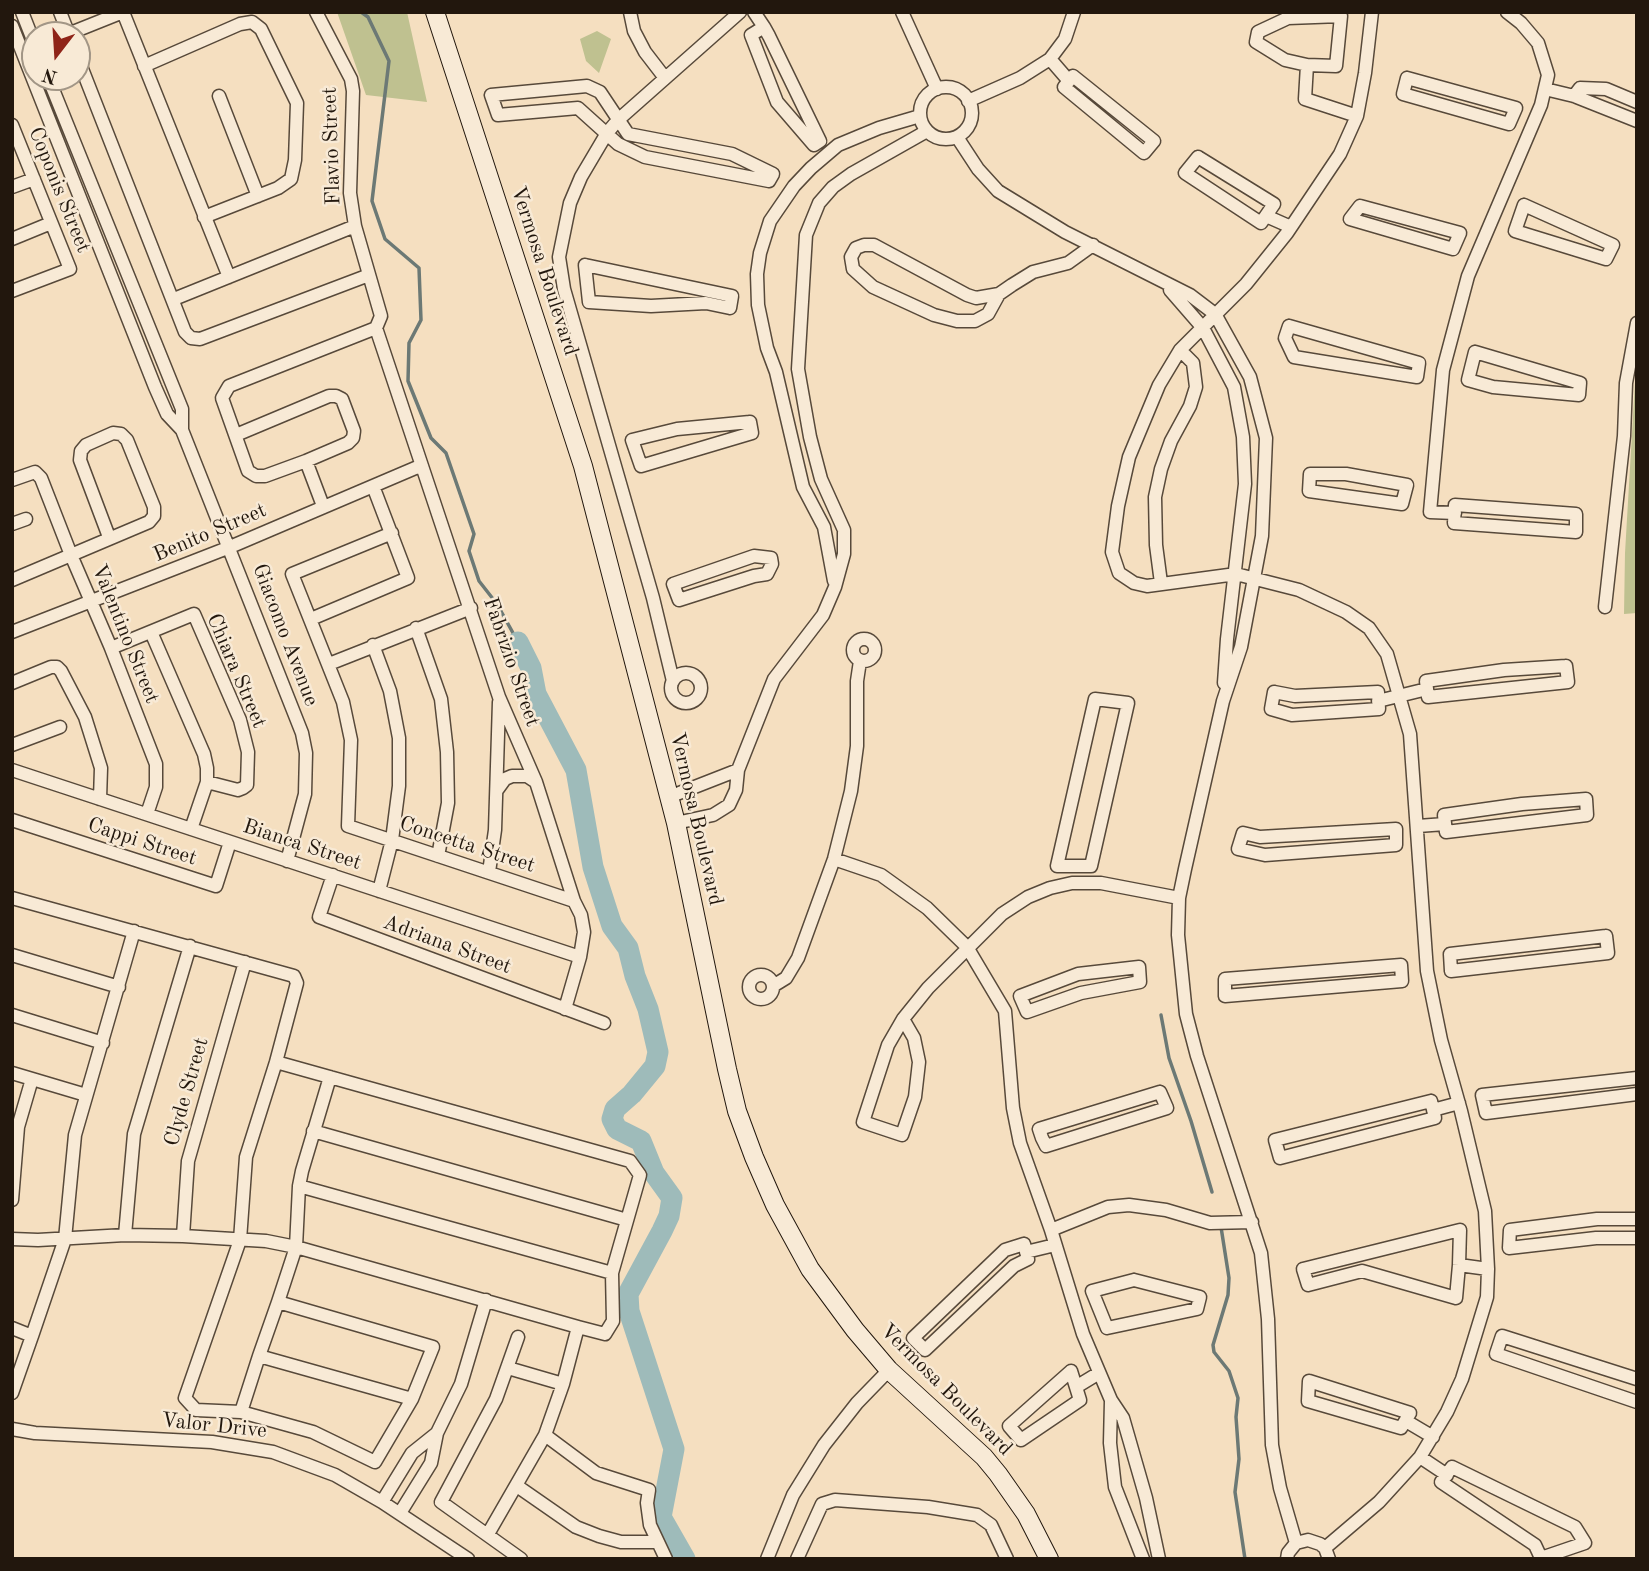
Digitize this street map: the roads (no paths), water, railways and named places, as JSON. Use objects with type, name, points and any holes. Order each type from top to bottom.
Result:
[{"type":"main road","name":"Vermosa Boulevard","points":[[435,12],[583,466],[676,823],[737,1111],[754,1157],[775,1205],[810,1269],[855,1330],[889,1370],[984,1457],[1026,1514],[1049,1559]]},
{"type":"street","points":[[91,25],[123,12],[229,277]]},
{"type":"street","name":"Flavio Street","points":[[316,12],[351,79],[353,91],[350,193],[355,226],[381,316],[376,328]]},
{"type":"street","points":[[630,12],[634,31],[645,52],[665,78]]},
{"type":"street","points":[[673,681],[653,598],[564,289],[559,257],[570,203],[581,177],[607,133],[618,120],[740,12]]},
{"type":"street","points":[[754,12],[764,27],[820,141],[814,145],[777,102],[751,35],[764,27]]},
{"type":"street","points":[[902,12],[937,89]]},
{"type":"street","points":[[968,101],[1020,78],[1050,59],[1065,39],[1074,12]]},
{"type":"street","points":[[1287,1559],[1288,1553],[1302,1541],[1314,1541],[1327,1553],[1420,1457],[1457,1390],[1487,1297],[1488,1241],[1485,1211],[1441,1040],[1426,968],[1410,734],[1387,654],[1369,628],[1346,612],[1299,590],[1236,574],[1147,586],[1134,583],[1119,573],[1112,552],[1118,506],[1129,457],[1143,420],[1180,350],[1246,284],[1291,227],[1340,154],[1356,117],[1365,73],[1371,12]]},
{"type":"street","points":[[1455,513],[1430,512],[1445,365],[1468,276],[1533,125],[1548,75],[1538,43],[1521,23],[1507,12]]},
{"type":"street","points":[[1340,16],[1336,66],[1307,65],[1285,60],[1256,42],[1258,32],[1289,18],[1340,16]]},
{"type":"street","points":[[144,66],[240,24],[252,22],[261,29],[297,103],[295,160],[290,179],[278,188],[204,216]]},
{"type":"street","name":"Giacomo Avenue","points":[[12,26],[155,387],[167,414],[182,430],[302,733],[306,753],[305,794],[287,860]]},
{"type":"street","points":[[1050,59],[1069,81]]},
{"type":"street","points":[[1307,65],[1305,99],[1356,117]]},
{"type":"street","points":[[1073,76],[1154,141],[1144,153],[1064,87],[1069,81],[1073,76]]},
{"type":"street","points":[[1408,78],[1516,108],[1512,117],[1509,124],[1403,94],[1408,78]]},
{"type":"street","points":[[587,86],[600,92],[628,134],[732,153],[773,174],[769,181],[645,157],[618,144],[607,133],[578,108],[498,115],[491,95],[587,86]]},
{"type":"street","points":[[1574,96],[1580,88],[1606,89],[1637,102]]},
{"type":"street","points":[[937,89],[955,89],[968,101],[971,118],[964,132],[957,137],[941,139],[927,131],[920,116],[924,100],[937,89]]},
{"type":"street","points":[[1545,89],[1574,96],[1637,121]]},
{"type":"street","name":"Giacomo Avenue","points":[[54,91],[182,408],[182,430]]},
{"type":"street","points":[[91,91],[185,332],[191,338],[200,339],[369,275]]},
{"type":"street","points":[[219,96],[258,196]]},
{"type":"street","points":[[835,587],[824,527],[803,487],[776,372],[767,348],[758,305],[757,274],[770,221],[794,186],[838,145],[879,128],[920,116]]},
{"type":"street","points":[[1512,117],[1533,125]]},
{"type":"street","points":[[676,823],[713,815],[729,806],[736,790],[738,770],[774,679],[824,615],[844,554],[844,530],[821,479],[810,437],[798,369],[806,235],[819,203],[833,187],[927,131]]},
{"type":"street","name":"Coponis Street","points":[[12,291],[70,269],[13,132]]},
{"type":"street","points":[[618,144],[628,134]]},
{"type":"street","points":[[957,137],[978,169],[998,191],[1065,232],[1190,295],[1215,314],[1250,377],[1266,438],[1262,536],[1255,579],[1241,647],[1223,701],[1179,898],[1179,948],[1186,1014],[1197,1056],[1261,1253],[1268,1319],[1272,1445],[1280,1488],[1296,1544]]},
{"type":"street","points":[[1198,157],[1274,204],[1266,215],[1261,223],[1185,173],[1198,157]]},
{"type":"street","points":[[12,187],[34,179]]},
{"type":"street","points":[[1524,205],[1613,245],[1606,259],[1515,231],[1519,220],[1524,205]]},
{"type":"street","points":[[1360,206],[1460,233],[1457,240],[1454,248],[1350,219],[1360,206]]},
{"type":"street","points":[[1495,212],[1519,220]]},
{"type":"street","points":[[1266,215],[1291,227]]},
{"type":"street","points":[[12,239],[51,223]]},
{"type":"street","points":[[174,299],[355,226]]},
{"type":"street","points":[[1457,240],[1481,244]]},
{"type":"street","points":[[999,295],[976,298],[967,295],[874,245],[856,248],[851,257],[853,269],[873,287],[934,315],[957,321],[975,321],[988,314],[999,295],[1033,272],[1069,263],[1093,245]]},
{"type":"street","points":[[584,265],[732,296],[730,308],[706,303],[651,306],[589,302],[585,285],[584,265]]},
{"type":"street","points":[[1154,275],[1181,300],[1203,327],[1234,387],[1244,437],[1245,484],[1227,639],[1223,701]]},
{"type":"street","points":[[564,289],[585,285]]},
{"type":"street","points":[[1605,607],[1625,436],[1626,383],[1637,323]]},
{"type":"street","points":[[1290,326],[1419,363],[1418,370],[1417,377],[1294,358],[1285,338],[1290,326]]},
{"type":"street","points":[[236,435],[329,396],[342,399],[354,431],[353,438],[348,443],[265,476],[256,476],[248,471],[222,398],[229,386],[376,328]]},
{"type":"street","name":"Fabrizio Street","points":[[376,328],[499,697],[536,782],[574,901],[581,915],[584,932],[580,957],[565,1009]]},
{"type":"street","points":[[1161,583],[1156,545],[1155,498],[1164,459],[1190,406],[1196,387],[1193,363],[1180,350]]},
{"type":"street","points":[[1475,352],[1580,383],[1579,395],[1493,387],[1468,380],[1471,366],[1475,352]]},
{"type":"street","points":[[1418,370],[1445,365],[1471,366]]},
{"type":"street","points":[[776,372],[798,369]]},
{"type":"street","points":[[155,387],[171,381]]},
{"type":"street","points":[[750,422],[752,433],[641,466],[637,454],[632,440],[677,429],[750,422]]},
{"type":"street","points":[[12,580],[149,522],[154,516],[154,507],[127,440],[121,434],[113,433],[86,445],[81,451],[80,460],[109,537]]},
{"type":"street","points":[[613,461],[637,454]]},
{"type":"street","points":[[306,461],[323,506]]},
{"type":"street","name":"Benito Street","points":[[12,632],[230,547],[420,466]]},
{"type":"street","name":"Valentino Street","points":[[12,480],[35,472],[41,478],[111,648],[156,764],[156,787],[147,814]]},
{"type":"street","points":[[1310,474],[1346,474],[1406,485],[1404,495],[1402,504],[1309,491],[1310,474]]},
{"type":"street","points":[[803,487],[821,479]]},
{"type":"street","points":[[311,620],[408,578],[373,486]]},
{"type":"street","points":[[1404,495],[1430,497]]},
{"type":"street","points":[[1455,505],[1576,514],[1576,531],[1454,523],[1455,513],[1455,505]]},
{"type":"street","points":[[12,524],[26,519]]},
{"type":"street","points":[[392,533],[292,574],[329,664],[471,608]]},
{"type":"street","points":[[754,556],[771,558],[772,564],[765,575],[754,576],[679,600],[675,593],[673,584],[754,556]]},
{"type":"street","points":[[653,598],[675,593]]},
{"type":"street","name":"Chiara Street","points":[[111,648],[194,614],[240,720],[248,752],[247,785],[238,790],[207,782]]},
{"type":"street","points":[[416,628],[441,699],[447,752],[448,803],[438,856]]},
{"type":"street","points":[[151,632],[204,754],[207,782],[191,829]]},
{"type":"street","points":[[373,645],[390,691],[399,738],[398,786],[392,840],[379,891]]},
{"type":"street","points":[[773,986],[786,978],[798,958],[834,859],[851,791],[857,746],[857,681],[860,662]]},
{"type":"street","name":"Concetta Street","points":[[329,664],[343,702],[351,740],[348,826],[574,901]]},
{"type":"street","points":[[1566,666],[1568,682],[1428,697],[1427,689],[1426,681],[1504,670],[1566,666]]},
{"type":"street","points":[[12,683],[51,667],[57,667],[61,671],[85,717],[101,768],[100,799]]},
{"type":"street","points":[[1378,701],[1427,689]]},
{"type":"street","points":[[1274,692],[1295,696],[1378,692],[1378,701],[1379,709],[1292,715],[1271,709],[1274,692]]},
{"type":"street","points":[[489,872],[495,830],[499,697]]},
{"type":"street","points":[[1095,699],[1128,703],[1091,866],[1076,867],[1057,866],[1095,699]]},
{"type":"street","points":[[12,745],[60,727]]},
{"type":"street","name":"Bianca Street","points":[[12,770],[580,957]]},
{"type":"street","points":[[669,797],[738,770]]},
{"type":"street","points":[[497,791],[505,779],[512,776],[527,776],[536,782]]},
{"type":"street","points":[[1586,799],[1587,815],[1446,832],[1445,824],[1444,815],[1522,804],[1586,799]]},
{"type":"street","name":"Cappi Street","points":[[12,820],[216,886],[230,842]]},
{"type":"street","points":[[1396,835],[1445,824]]},
{"type":"street","points":[[1396,829],[1396,835],[1396,845],[1265,855],[1238,849],[1242,833],[1260,837],[1396,829]]},
{"type":"street","points":[[834,859],[881,875],[927,908],[967,947],[1005,1011],[1013,1108],[1020,1143],[1051,1230],[1078,1320],[1111,1400],[1122,1418],[1146,1498],[1159,1559]]},
{"type":"street","points":[[1072,883],[1076,867]]},
{"type":"street","name":"Adriana Street","points":[[333,876],[319,917],[604,1023]]},
{"type":"street","points":[[903,1019],[914,1038],[919,1062],[915,1097],[902,1135],[863,1122],[888,1045],[903,1019],[967,947],[1002,914],[1028,897],[1072,883],[1101,883],[1179,898]]},
{"type":"street","points":[[12,898],[294,976],[298,983],[246,1157],[240,1240],[185,1398],[196,1410],[242,1412],[313,1432],[375,1462],[412,1399],[433,1347],[278,1302]]},
{"type":"street","points":[[12,1393],[65,1239],[75,1135],[134,932]]},
{"type":"street","points":[[1606,936],[1608,953],[1451,971],[1450,963],[1450,954],[1606,936]]},
{"type":"street","points":[[125,1235],[134,1134],[190,947]]},
{"type":"street","points":[[12,955],[120,987]]},
{"type":"street","name":"Clyde Street","points":[[183,1236],[188,1161],[245,962]]},
{"type":"street","points":[[1401,973],[1450,963]]},
{"type":"street","points":[[1401,965],[1401,973],[1402,981],[1225,996],[1224,979],[1401,965]]},
{"type":"street","points":[[1139,967],[1140,982],[1081,993],[1027,1013],[1022,1003],[1020,996],[1078,974],[1139,967]]},
{"type":"street","points":[[1005,1011],[1022,1003]]},
{"type":"street","points":[[12,1015],[103,1043]]},
{"type":"street","points":[[12,1239],[183,1236],[296,1247],[605,1334],[613,1321],[612,1273],[640,1175],[630,1161],[276,1062]]},
{"type":"street","points":[[12,1073],[86,1095]]},
{"type":"street","points":[[242,1412],[296,1247],[299,1186],[330,1077]]},
{"type":"street","points":[[1637,1078],[1482,1095],[1486,1113],[1637,1094]]},
{"type":"street","points":[[12,1200],[18,1127],[32,1079]]},
{"type":"street","points":[[1160,1092],[1167,1108],[1046,1146],[1042,1138],[1039,1129],[1160,1092]]},
{"type":"street","points":[[1431,1101],[1433,1111],[1435,1118],[1280,1158],[1275,1140],[1431,1101]]},
{"type":"street","points":[[1433,1111],[1484,1104]]},
{"type":"street","points":[[313,1131],[626,1220]]},
{"type":"street","points":[[1020,1143],[1042,1138]]},
{"type":"street","points":[[299,1186],[612,1273]]},
{"type":"street","points":[[1051,1230],[1108,1208],[1129,1205],[1166,1210],[1210,1223],[1252,1223]]},
{"type":"street","points":[[1637,1219],[1597,1219],[1510,1230],[1509,1248],[1596,1238],[1637,1238]]},
{"type":"street","points":[[1460,1230],[1459,1265],[1455,1297],[1362,1271],[1308,1285],[1303,1269],[1460,1230]]},
{"type":"street","points":[[1488,1241],[1509,1238]]},
{"type":"street","points":[[1024,1244],[1026,1252],[1028,1259],[1014,1266],[925,1350],[913,1338],[1005,1250],[1024,1244]]},
{"type":"street","points":[[1026,1252],[1055,1245]]},
{"type":"street","points":[[1459,1265],[1488,1269]]},
{"type":"street","points":[[1133,1280],[1200,1297],[1198,1309],[1107,1328],[1100,1311],[1092,1291],[1133,1280]]},
{"type":"street","points":[[400,1513],[431,1464],[437,1433],[461,1384],[486,1300]]},
{"type":"street","points":[[1078,1320],[1100,1311]]},
{"type":"street","points":[[488,1534],[545,1435],[579,1327]]},
{"type":"street","points":[[12,1328],[32,1336]]},
{"type":"street","points":[[1476,1336],[1499,1344]]},
{"type":"street","points":[[1637,1379],[1502,1336],[1496,1354],[1637,1402]]},
{"type":"street","points":[[518,1337],[485,1423],[441,1502],[521,1559]]},
{"type":"street","points":[[259,1356],[412,1399]]},
{"type":"street","points":[[508,1368],[563,1384]]},
{"type":"street","points":[[767,1559],[793,1496],[824,1445],[857,1403],[889,1370]]},
{"type":"street","points":[[1071,1371],[1076,1387],[1080,1400],[1021,1440],[1009,1426],[1071,1371]]},
{"type":"street","points":[[1076,1387],[1099,1373]]},
{"type":"street","points":[[1309,1381],[1410,1413],[1406,1421],[1401,1428],[1308,1401],[1309,1381]]},
{"type":"street","points":[[1111,1400],[1110,1443],[1115,1487],[1143,1559]]},
{"type":"street","points":[[1406,1421],[1433,1437]]},
{"type":"street","name":"Valor Drive","points":[[12,1429],[35,1433],[212,1442],[273,1451],[335,1475],[400,1513],[467,1559]]},
{"type":"street","points":[[382,1502],[412,1453],[437,1433]]},
{"type":"street","points":[[545,1435],[596,1473],[649,1490],[647,1503],[650,1525],[666,1559]]},
{"type":"street","points":[[1420,1457],[1447,1475]]},
{"type":"street","points":[[1452,1467],[1575,1527],[1585,1543],[1541,1558],[1535,1545],[1441,1482],[1447,1475],[1452,1467]]},
{"type":"street","points":[[517,1486],[576,1527],[621,1542],[658,1542]]},
{"type":"street","points":[[1120,1501],[1146,1498]]},
{"type":"street","points":[[797,1559],[822,1504],[835,1500],[928,1507],[977,1515],[991,1525],[1007,1559]]},
{"type":"waterway","points":[[361,12],[368,17],[389,61],[372,201],[385,239],[419,268],[421,320],[409,343],[408,381],[431,438],[446,453],[474,534],[469,551],[479,581],[497,604],[518,642]]},
{"type":"waterway","points":[[518,642],[531,668],[536,694],[576,770],[593,867],[612,926],[628,948],[648,1009],[658,1052],[655,1066],[632,1094],[615,1109],[612,1119],[617,1129],[641,1141],[654,1173],[672,1198],[669,1216],[628,1294],[629,1311],[674,1449],[661,1517],[685,1559]]},
{"type":"waterway","points":[[1161,1015],[1169,1058],[1212,1192]]},
{"type":"waterway","points":[[1221,1227],[1229,1278],[1228,1295],[1213,1345],[1214,1352],[1229,1371],[1238,1398],[1236,1417],[1239,1459],[1235,1492],[1245,1559]]}]
